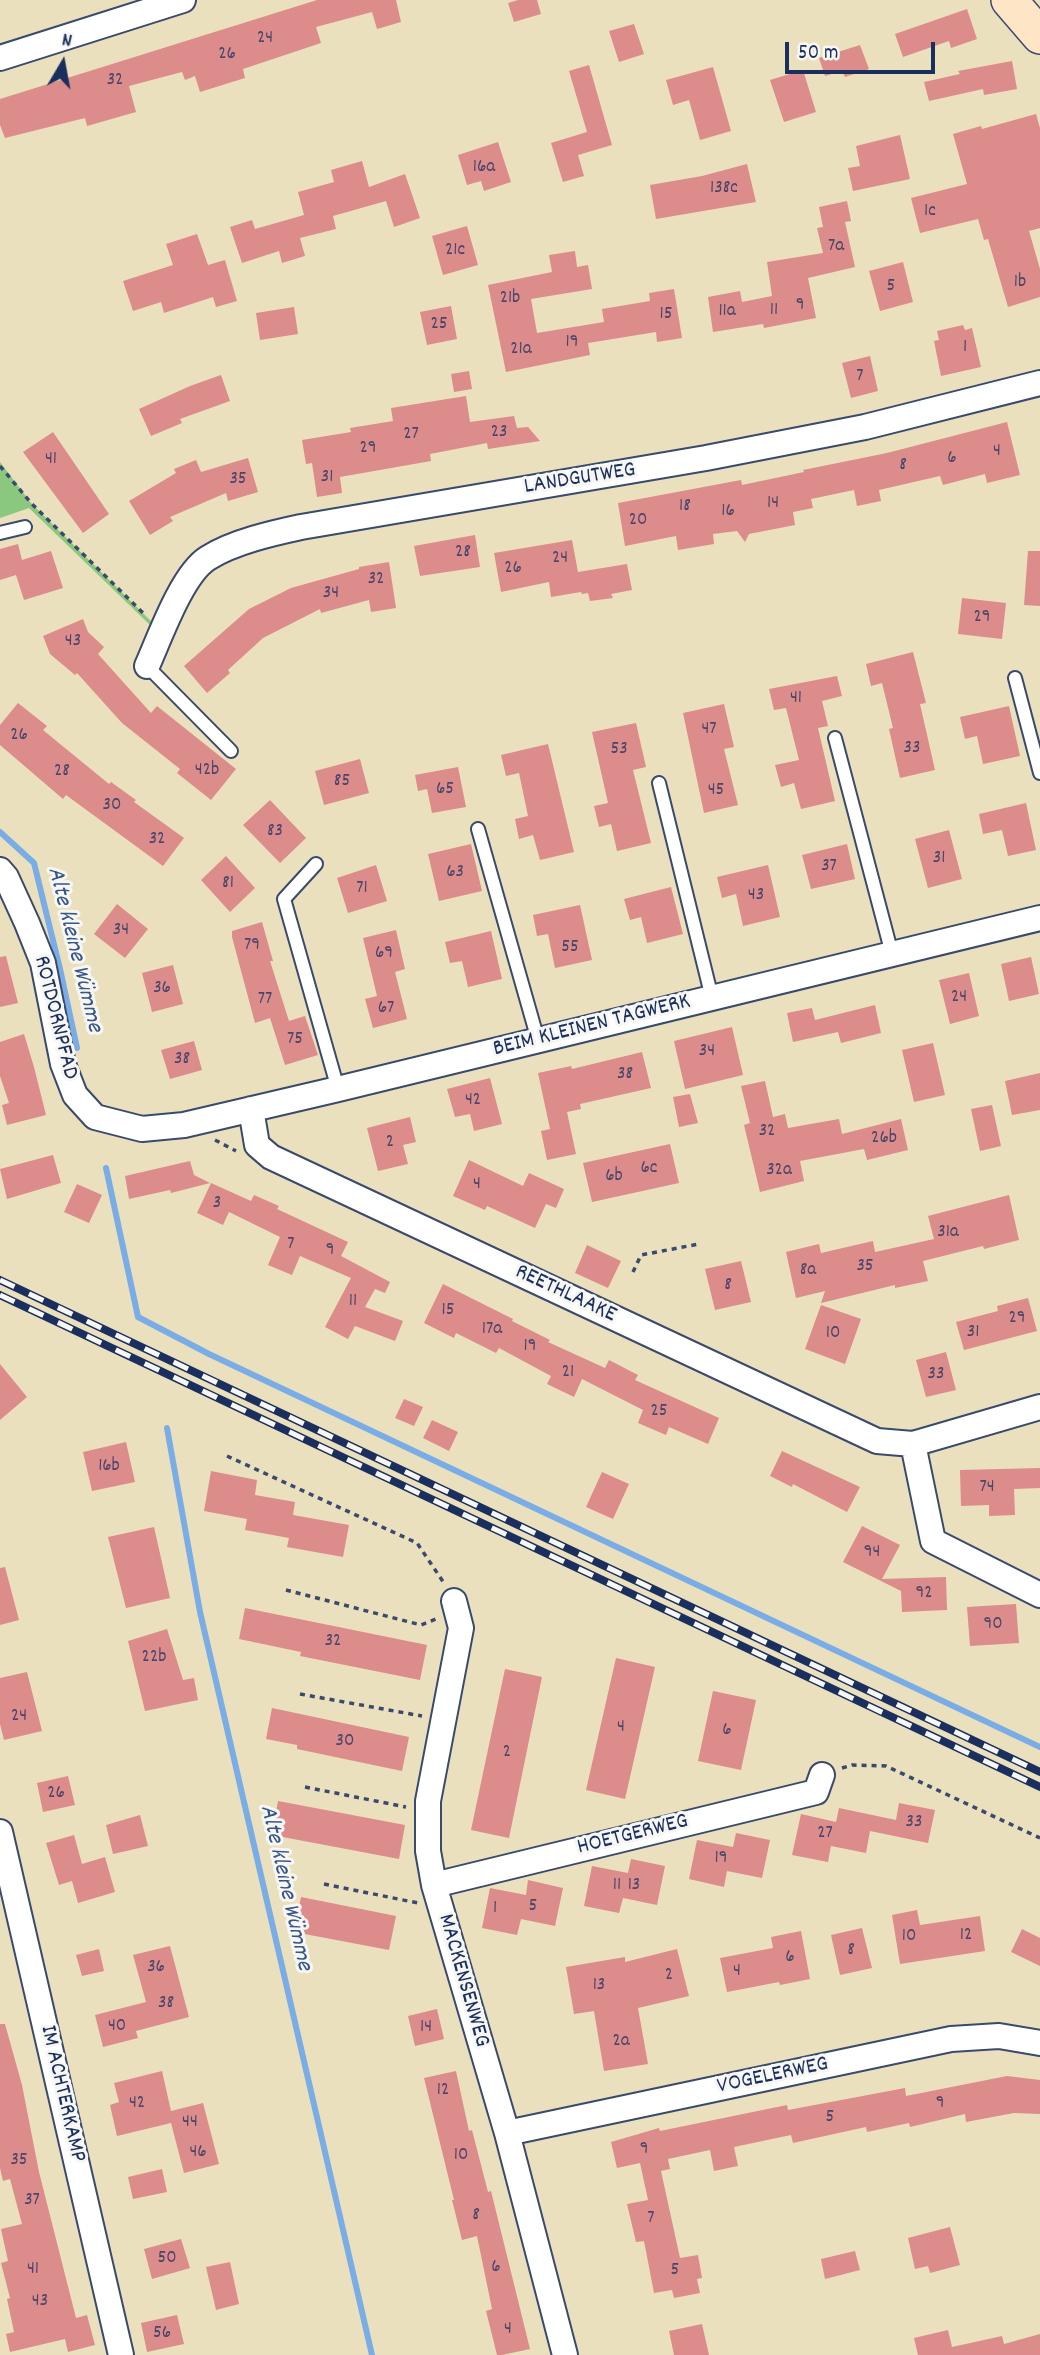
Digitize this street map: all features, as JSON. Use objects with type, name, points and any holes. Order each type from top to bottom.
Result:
[{"type":"main road","points":[[1009,0],[1040,36]]},
{"type":"street","points":[[0,58],[183,0]]},
{"type":"street","name":"LANDGUTWEG","points":[[147,666],[191,576],[207,558],[260,537],[301,527],[677,464],[844,432],[1040,383]]},
{"type":"street","name":"ROTDORNPFAD","points":[[0,870],[6,877],[43,963],[63,1064],[75,1095],[95,1117],[142,1129]]},
{"type":"street","name":"BEIM KLEINEN TAGWERK","points":[[142,1129],[184,1125],[338,1089],[1040,918]]},
{"type":"street","points":[[251,1109],[257,1145],[271,1157]]},
{"type":"street","name":"REETHLAAKE","points":[[271,1157],[877,1441],[912,1444]]},
{"type":"street","points":[[1040,1407],[912,1444],[933,1541],[1040,1595]]},
{"type":"street","name":"MACKENSENWEG","points":[[455,1606],[461,1628],[428,1812],[428,1852],[435,1891],[507,2133],[565,2355]]},
{"type":"street","name":"HOETGERWEG","points":[[435,1891],[816,1792],[822,1775]]},
{"type":"street","name":"IM ACHTERKAMP","points":[[0,1832],[121,2355]]},
{"type":"street","name":"VOGELERWEG","points":[[507,2133],[951,2039],[999,2036],[1040,2043]]},
{"type":"lane","points":[[0,534],[25,527]]},
{"type":"lane","points":[[147,666],[231,751]]},
{"type":"lane","points":[[1015,678],[1040,773]]},
{"type":"lane","points":[[835,738],[892,954]]},
{"type":"lane","points":[[659,783],[712,998]]},
{"type":"lane","points":[[478,829],[538,1040]]},
{"type":"lane","points":[[316,864],[284,899],[338,1089]]},
{"type":"path","points":[[0,466],[31,503],[162,633]]},
{"type":"path","points":[[184,1125],[248,1157],[271,1157]]},
{"type":"path","points":[[633,1272],[641,1255],[699,1244]]},
{"type":"path","points":[[227,1456],[417,1543],[439,1573],[455,1606],[421,1625],[286,1590]]},
{"type":"path","points":[[300,1694],[443,1720]]},
{"type":"path","points":[[822,1775],[852,1765],[886,1766],[1040,1838]]},
{"type":"path","points":[[305,1787],[428,1812]]},
{"type":"path","points":[[324,1884],[418,1903],[435,1891]]},
{"type":"green space","points":[[0,462],[31,503],[151,621],[150,625],[29,508],[0,518]]},
{"type":"building","points":[[317,0],[396,0],[401,22],[377,29],[372,12],[316,27],[321,43],[243,69],[245,78],[200,92],[195,76],[185,80],[182,72],[129,86],[136,112],[87,126],[85,118],[5,138],[0,125],[0,99]]},
{"type":"building","points":[[537,0],[541,14],[514,22],[508,3]]},
{"type":"building","points":[[967,9],[977,39],[951,48],[949,41],[903,57],[895,34]]},
{"type":"building","points":[[634,24],[644,54],[619,62],[609,31]]},
{"type":"building","points":[[860,45],[869,69],[845,77],[842,71],[825,76],[819,58]]},
{"type":"building","points":[[1012,61],[1017,89],[984,95],[983,89],[929,101],[924,82],[960,74],[958,71]]},
{"type":"building","points":[[589,65],[612,145],[578,155],[584,176],[563,182],[551,143],[587,132],[569,71]]},
{"type":"building","points":[[713,67],[731,131],[700,140],[689,100],[673,105],[666,80]]},
{"type":"building","points":[[803,70],[816,112],[784,122],[770,80]]},
{"type":"building","points":[[1036,114],[1040,128],[1040,228],[1029,231],[1040,269],[1040,297],[1008,307],[988,239],[984,240],[978,219],[920,233],[911,198],[967,184],[953,134]]},
{"type":"building","points":[[900,135],[910,179],[853,191],[848,168],[860,166],[856,146]]},
{"type":"building","points":[[498,142],[511,182],[484,191],[481,181],[467,185],[458,155]]},
{"type":"building","points":[[362,161],[369,187],[405,174],[420,218],[394,227],[386,201],[333,216],[336,229],[300,238],[305,256],[282,263],[279,251],[242,263],[230,227],[252,220],[255,229],[304,215],[298,192],[334,182],[331,170]]},
{"type":"building","points":[[747,164],[756,202],[656,219],[650,185],[702,176]]},
{"type":"building","points":[[847,201],[851,221],[845,222],[855,267],[808,278],[816,318],[764,328],[763,324],[713,332],[708,297],[740,291],[742,302],[772,296],[767,262],[823,253],[817,228],[823,227],[819,207]]},
{"type":"building","points":[[467,226],[478,265],[443,275],[432,236]]},
{"type":"building","points":[[197,234],[208,265],[225,260],[237,301],[216,307],[213,297],[164,313],[161,302],[133,311],[123,281],[173,265],[166,244]]},
{"type":"building","points":[[575,251],[577,267],[588,265],[592,289],[531,299],[537,333],[604,322],[602,309],[650,301],[649,293],[674,289],[682,338],[657,342],[656,332],[588,343],[590,355],[506,372],[488,285],[552,272],[549,255]]},
{"type":"building","points":[[903,262],[913,302],[880,311],[869,271]]},
{"type":"building","points":[[451,306],[457,339],[427,345],[420,312]]},
{"type":"building","points":[[294,307],[298,334],[260,340],[256,313]]},
{"type":"building","points":[[963,325],[965,330],[972,328],[981,367],[941,376],[934,341],[939,340],[937,331]]},
{"type":"building","points":[[870,356],[878,391],[851,398],[842,363]]},
{"type":"building","points":[[469,371],[472,389],[454,392],[451,374]]},
{"type":"building","points":[[221,375],[230,401],[180,419],[182,423],[151,436],[139,409]]},
{"type":"building","points":[[466,396],[470,422],[514,416],[517,428],[528,427],[540,441],[488,449],[487,443],[430,454],[431,461],[340,477],[342,493],[317,497],[312,463],[306,464],[302,440],[351,432],[350,428],[393,421],[391,408]]},
{"type":"building","points":[[1007,422],[1020,475],[987,483],[985,474],[943,485],[940,476],[879,490],[881,501],[857,506],[854,490],[811,499],[813,508],[793,512],[795,525],[749,534],[745,542],[737,531],[713,534],[714,544],[678,550],[676,536],[625,546],[618,503],[741,480],[742,485],[887,453]]},
{"type":"building","points":[[53,432],[109,514],[83,533],[23,452]]},
{"type":"building","points":[[248,458],[258,492],[228,501],[226,493],[170,517],[173,521],[150,535],[129,501],[176,473],[174,469],[196,460],[201,472]]},
{"type":"building","points":[[475,535],[480,567],[420,576],[414,546]]},
{"type":"building","points":[[572,540],[578,572],[627,564],[632,590],[611,594],[613,598],[590,601],[588,593],[581,592],[551,597],[549,582],[501,592],[494,553]]},
{"type":"building","points":[[18,544],[22,560],[51,551],[63,588],[24,600],[16,575],[0,580],[0,549]]},
{"type":"building","points":[[1028,551],[1040,551],[1040,606],[1024,605]]},
{"type":"building","points":[[389,562],[396,608],[371,612],[369,600],[321,613],[320,609],[263,638],[207,693],[184,666],[249,609],[291,588],[359,567]]},
{"type":"building","points":[[962,598],[1006,603],[1002,639],[958,634]]},
{"type":"building","points":[[83,619],[88,632],[104,647],[98,654],[151,713],[157,706],[236,769],[211,800],[177,773],[180,769],[122,723],[77,673],[75,675],[50,654],[43,636]]},
{"type":"building","points":[[913,652],[926,703],[920,704],[935,770],[900,778],[889,729],[893,728],[882,683],[871,686],[866,664]]},
{"type":"building","points":[[837,676],[842,696],[822,701],[828,726],[818,728],[835,801],[801,809],[794,783],[781,787],[775,765],[799,760],[786,708],[774,710],[769,689]]},
{"type":"building","points":[[18,703],[47,726],[43,730],[109,784],[111,782],[136,800],[134,802],[184,838],[163,866],[66,795],[63,799],[0,745],[0,725]]},
{"type":"building","points":[[724,704],[734,747],[724,749],[738,805],[704,813],[683,713]]},
{"type":"building","points":[[1009,706],[1020,756],[983,764],[977,736],[965,739],[960,717]]},
{"type":"building","points":[[636,723],[646,767],[633,770],[651,843],[617,851],[611,824],[599,827],[594,806],[608,803],[592,732]]},
{"type":"building","points":[[548,744],[574,852],[540,860],[533,835],[519,839],[515,819],[528,816],[519,773],[506,776],[501,755]]},
{"type":"building","points":[[360,759],[369,793],[324,805],[315,771]]},
{"type":"building","points":[[458,767],[466,807],[432,813],[427,789],[418,791],[415,775]]},
{"type":"building","points":[[270,800],[306,838],[280,863],[243,825]]},
{"type":"building","points":[[1026,803],[1036,850],[1008,856],[1002,830],[983,834],[979,814]]},
{"type":"building","points":[[949,830],[962,879],[928,888],[915,839]]},
{"type":"building","points":[[471,844],[482,891],[439,901],[428,854]]},
{"type":"building","points":[[847,844],[855,879],[811,889],[802,855]]},
{"type":"building","points":[[226,856],[255,888],[230,912],[201,880]]},
{"type":"building","points":[[376,865],[387,901],[348,913],[337,878]]},
{"type":"building","points":[[768,865],[780,917],[743,926],[736,894],[722,898],[717,877]]},
{"type":"building","points":[[671,887],[683,934],[647,943],[641,917],[630,920],[624,899]]},
{"type":"building","points":[[117,904],[148,929],[125,958],[94,934]]},
{"type":"building","points":[[580,905],[592,960],[555,968],[548,934],[537,936],[533,915]]},
{"type":"building","points":[[262,922],[273,961],[270,961],[289,1021],[305,1016],[318,1055],[285,1065],[270,1018],[255,1023],[232,937],[232,931]]},
{"type":"building","points":[[396,930],[405,969],[395,972],[407,1019],[373,1028],[365,999],[377,996],[363,938]]},
{"type":"building","points":[[491,931],[502,979],[468,987],[462,961],[450,963],[445,942]]},
{"type":"building","points":[[6,956],[18,1003],[0,1007],[0,957]]},
{"type":"building","points":[[1031,957],[1039,994],[1009,1001],[1001,964]]},
{"type":"building","points":[[173,965],[183,1004],[152,1012],[142,973]]},
{"type":"building","points":[[969,973],[979,1016],[950,1024],[939,980]]},
{"type":"building","points":[[875,1005],[881,1033],[841,1043],[838,1032],[793,1042],[787,1013],[812,1008],[815,1020]]},
{"type":"building","points":[[732,1027],[743,1075],[685,1089],[674,1041]]},
{"type":"building","points":[[24,1034],[46,1115],[7,1125],[2,1105],[9,1103],[0,1076],[0,1042]]},
{"type":"building","points":[[194,1041],[202,1070],[170,1079],[161,1050]]},
{"type":"building","points":[[933,1043],[945,1095],[914,1102],[902,1050]]},
{"type":"building","points":[[642,1052],[651,1088],[580,1104],[581,1109],[567,1112],[576,1154],[547,1160],[541,1131],[550,1129],[538,1073],[571,1066],[572,1069]]},
{"type":"building","points":[[1040,1073],[1040,1110],[1012,1115],[1005,1081]]},
{"type":"building","points":[[490,1078],[502,1124],[474,1131],[470,1114],[455,1117],[447,1089]]},
{"type":"building","points":[[765,1081],[773,1117],[785,1114],[788,1128],[839,1119],[842,1134],[901,1119],[908,1150],[867,1160],[864,1149],[800,1161],[804,1181],[760,1192],[744,1125],[750,1123],[741,1086]]},
{"type":"building","points":[[690,1094],[698,1123],[679,1127],[673,1097]]},
{"type":"building","points":[[992,1105],[1001,1146],[980,1151],[971,1109]]},
{"type":"building","points":[[410,1117],[416,1142],[403,1145],[408,1164],[378,1171],[367,1128]]},
{"type":"building","points":[[670,1144],[679,1183],[592,1202],[583,1163]]},
{"type":"building","points":[[53,1155],[61,1183],[7,1199],[0,1169]]},
{"type":"building","points":[[469,1160],[523,1186],[529,1173],[564,1189],[556,1208],[546,1204],[535,1228],[487,1206],[485,1210],[453,1196]]},
{"type":"building","points":[[190,1161],[194,1175],[210,1183],[171,1193],[170,1190],[129,1199],[125,1176]]},
{"type":"building","points":[[211,1183],[251,1201],[254,1195],[279,1206],[277,1209],[348,1242],[341,1256],[390,1282],[385,1293],[375,1289],[365,1307],[403,1321],[395,1341],[355,1326],[348,1339],[325,1327],[351,1278],[300,1256],[292,1275],[268,1265],[280,1237],[229,1212],[223,1225],[197,1213]]},
{"type":"building","points":[[77,1184],[102,1195],[89,1223],[64,1212]]},
{"type":"building","points":[[1009,1195],[1019,1240],[923,1261],[928,1281],[895,1288],[895,1285],[821,1303],[825,1291],[796,1298],[786,1252],[819,1244],[821,1253],[873,1241],[875,1252],[934,1239],[928,1216]]},
{"type":"building","points":[[587,1245],[621,1261],[608,1288],[575,1273]]},
{"type":"building","points":[[741,1261],[751,1302],[715,1310],[705,1269]]},
{"type":"building","points":[[443,1284],[513,1319],[512,1321],[550,1340],[548,1342],[605,1368],[609,1360],[638,1375],[635,1380],[719,1418],[708,1444],[669,1427],[666,1435],[638,1423],[643,1410],[582,1379],[574,1397],[547,1384],[551,1376],[499,1348],[496,1353],[456,1333],[454,1338],[424,1323]]},
{"type":"building","points":[[1028,1298],[1037,1331],[964,1350],[956,1322],[998,1311],[997,1306]]},
{"type":"building","points":[[821,1305],[861,1319],[845,1364],[805,1349]]},
{"type":"building","points":[[946,1352],[956,1390],[926,1397],[916,1360]]},
{"type":"building","points":[[0,1364],[27,1397],[0,1420]]},
{"type":"building","points":[[404,1399],[423,1407],[414,1426],[395,1418]]},
{"type":"building","points":[[432,1420],[458,1432],[449,1451],[423,1438]]},
{"type":"building","points":[[126,1442],[135,1482],[92,1491],[83,1452]]},
{"type":"building","points":[[782,1451],[860,1487],[847,1512],[793,1484],[792,1487],[770,1476]]},
{"type":"building","points":[[1040,1468],[1040,1488],[1014,1489],[1015,1515],[989,1516],[989,1505],[961,1506],[960,1470]]},
{"type":"building","points":[[211,1471],[257,1480],[255,1495],[295,1502],[293,1515],[349,1525],[343,1557],[287,1547],[289,1538],[245,1530],[247,1519],[204,1511]]},
{"type":"building","points":[[602,1472],[629,1484],[613,1519],[586,1507]]},
{"type":"building","points":[[862,1526],[900,1545],[882,1579],[946,1577],[947,1610],[902,1612],[901,1591],[843,1562]]},
{"type":"building","points":[[154,1527],[170,1598],[126,1608],[108,1537]]},
{"type":"building","points":[[5,1567],[19,1620],[0,1625],[0,1568]]},
{"type":"building","points":[[1016,1604],[1019,1643],[970,1646],[967,1607]]},
{"type":"building","points":[[245,1608],[427,1645],[420,1680],[300,1656],[301,1652],[239,1639]]},
{"type":"building","points":[[167,1629],[183,1680],[194,1678],[198,1700],[145,1711],[128,1641]]},
{"type":"building","points":[[616,1658],[655,1667],[625,1799],[586,1790]]},
{"type":"building","points":[[505,1669],[542,1677],[509,1838],[471,1830]]},
{"type":"building","points":[[27,1672],[42,1731],[4,1740],[0,1724],[0,1678]]},
{"type":"building","points":[[713,1691],[756,1700],[741,1770],[698,1761]]},
{"type":"building","points":[[272,1708],[409,1737],[402,1771],[297,1749],[297,1745],[266,1739]]},
{"type":"building","points":[[68,1776],[75,1805],[43,1812],[37,1783]]},
{"type":"building","points":[[278,1801],[405,1825],[399,1859],[272,1835]]},
{"type":"building","points":[[899,1803],[935,1810],[928,1843],[870,1831],[866,1853],[831,1846],[828,1862],[792,1855],[801,1814],[836,1822],[839,1808],[896,1820]]},
{"type":"building","points":[[140,1815],[148,1846],[113,1854],[106,1825]]},
{"type":"building","points":[[736,1833],[770,1840],[762,1878],[727,1871],[724,1887],[689,1879],[697,1840],[733,1847]]},
{"type":"building","points":[[74,1835],[82,1864],[105,1857],[115,1892],[78,1903],[72,1881],[59,1885],[46,1843]]},
{"type":"building","points":[[631,1859],[665,1866],[657,1905],[623,1898],[619,1913],[584,1906],[592,1866],[628,1873]]},
{"type":"building","points":[[528,1880],[563,1888],[555,1926],[521,1919],[517,1935],[482,1928],[490,1888],[526,1895]]},
{"type":"building","points":[[301,1897],[396,1916],[389,1950],[294,1932]]},
{"type":"building","points":[[917,1910],[920,1925],[980,1916],[985,1951],[900,1964],[892,1915]]},
{"type":"building","points":[[862,1928],[872,1968],[840,1975],[831,1935]]},
{"type":"building","points":[[1022,1929],[1040,1938],[1040,1966],[1011,1952]]},
{"type":"building","points":[[801,1931],[810,1979],[727,1992],[720,1958],[773,1948],[771,1937]]},
{"type":"building","points":[[170,1946],[189,2017],[136,2031],[138,2038],[103,2047],[95,2015],[146,2002],[133,1955]]},
{"type":"building","points":[[99,1949],[104,1971],[82,1976],[76,1955]]},
{"type":"building","points":[[677,1949],[689,1996],[638,2008],[648,2064],[604,2071],[594,2011],[574,2014],[566,1967],[625,1957],[625,1962]]},
{"type":"building","points":[[437,2009],[444,2039],[415,2046],[408,2016]]},
{"type":"building","points":[[0,2024],[5,2024],[22,2085],[39,2172],[76,2318],[87,2315],[95,2345],[68,2352],[65,2339],[10,2352],[6,2334],[14,2332],[7,2299],[10,2298],[1,2263],[8,2261],[1,2229],[22,2224],[10,2179],[3,2181],[0,2168]]},
{"type":"building","points":[[162,2071],[171,2111],[203,2103],[219,2164],[184,2173],[171,2123],[117,2136],[110,2105],[119,2102],[114,2083]]},
{"type":"building","points":[[456,2071],[469,2131],[472,2130],[488,2192],[491,2191],[530,2349],[502,2355],[497,2355],[486,2311],[492,2309],[477,2236],[462,2240],[424,2078]]},
{"type":"building","points":[[1007,2076],[1040,2080],[1040,2114],[1014,2113],[966,2122],[965,2114],[910,2127],[909,2123],[867,2132],[866,2127],[793,2143],[791,2135],[734,2147],[738,2166],[714,2171],[710,2150],[668,2159],[670,2169],[661,2171],[680,2258],[698,2255],[702,2278],[697,2279],[700,2293],[674,2298],[672,2290],[654,2293],[644,2241],[636,2242],[627,2204],[648,2200],[640,2163],[617,2168],[611,2142],[659,2128],[660,2131],[787,2105],[788,2110],[905,2088],[906,2096]]},
{"type":"building","points":[[162,2169],[167,2192],[133,2199],[128,2177]]},
{"type":"building","points":[[950,2227],[960,2265],[930,2273],[928,2266],[915,2269],[908,2238]]},
{"type":"building","points":[[181,2239],[190,2268],[152,2279],[144,2249]]},
{"type":"building","points":[[855,2251],[860,2270],[825,2279],[821,2259]]},
{"type":"building","points":[[230,2262],[239,2304],[216,2310],[206,2267]]},
{"type":"building","points":[[177,2315],[184,2344],[147,2352],[141,2323]]},
{"type":"building","points":[[702,2324],[709,2355],[674,2355],[669,2331]]},
{"type":"building","points":[[948,2330],[952,2347],[1002,2336],[1004,2344],[1040,2334],[1040,2355],[918,2355],[914,2338]]},
{"type":"waterway","name":"Alte kleine Wümme","points":[[0,832],[34,863],[77,1048]]},
{"type":"waterway","points":[[106,1168],[138,1317],[209,1354],[1040,1747]]},
{"type":"waterway","name":"Alte kleine Wümme","points":[[167,1428],[200,1612],[372,2355]]},
{"type":"railway","points":[[0,1280],[1040,1772]]},
{"type":"railway","points":[[0,1295],[1040,1787]]}]
